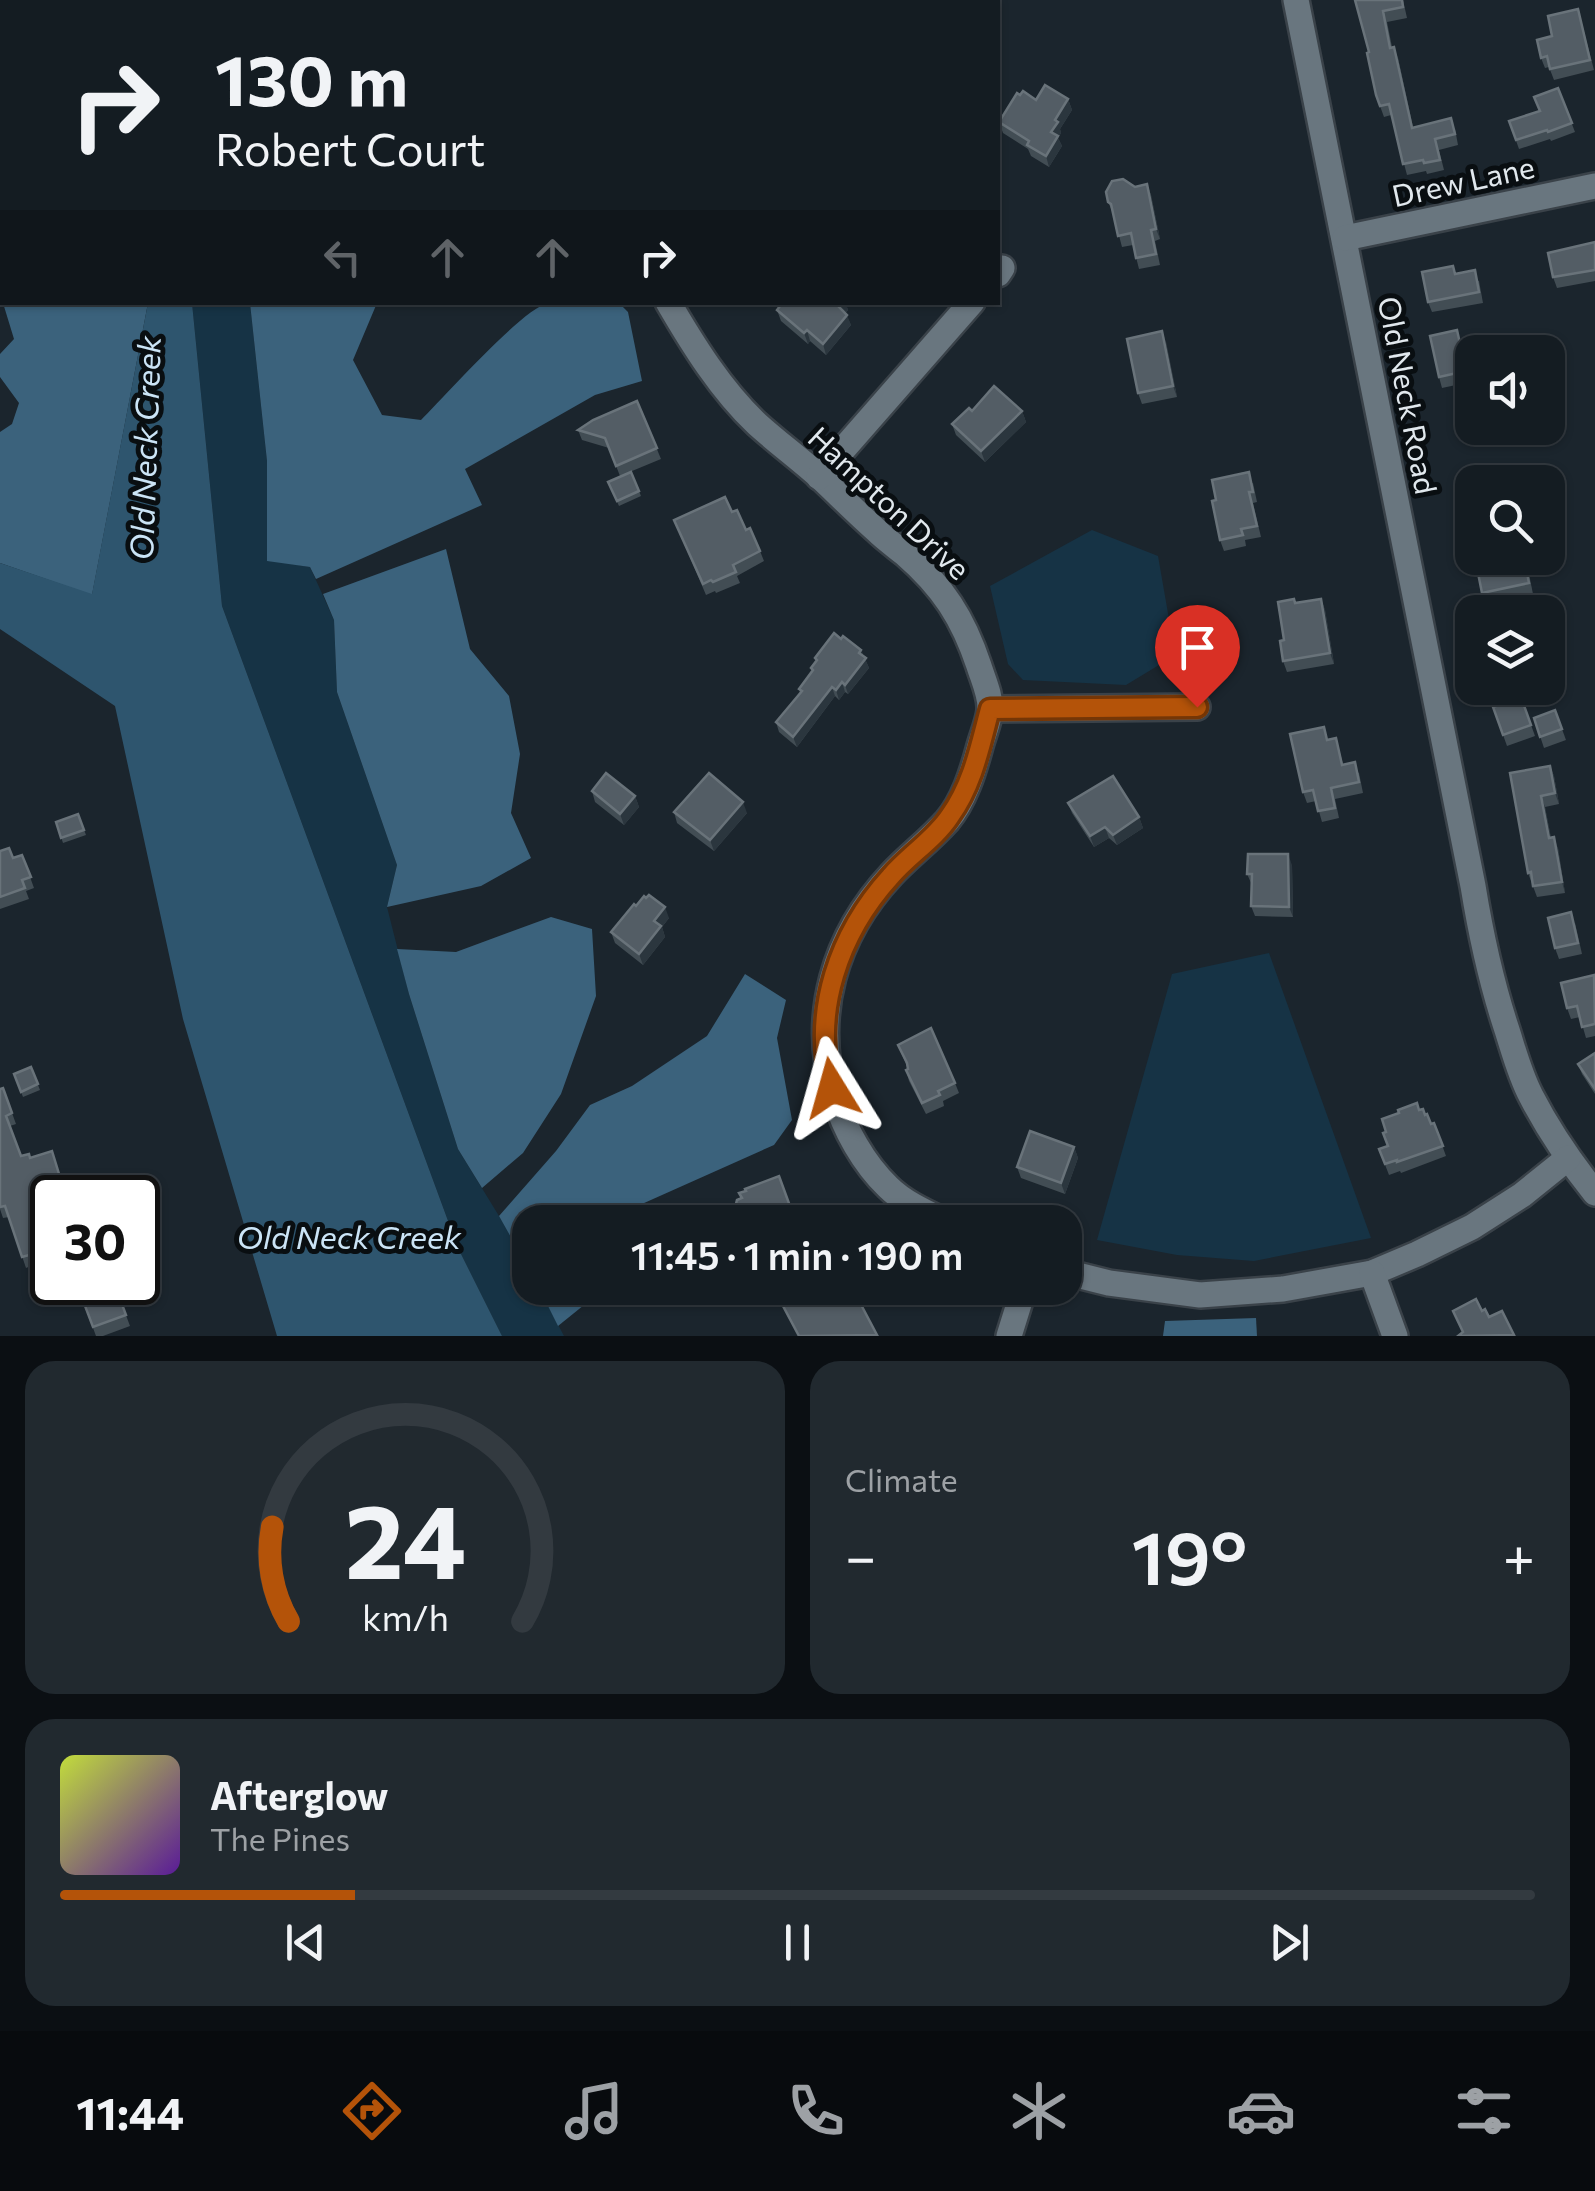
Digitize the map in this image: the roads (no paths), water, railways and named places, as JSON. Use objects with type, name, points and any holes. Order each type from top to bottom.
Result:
[{"type":"street","name":"Old Neck Road","points":[[1296,0],[1493,989],[1530,1094],[1568,1158],[1595,1193]]},
{"type":"street","name":"Drew Lane","points":[[1345,238],[1595,186]]},
{"type":"street","name":"Hampton Drive","points":[[670,305],[699,355],[755,422],[930,577],[950,601],[968,632],[990,709]]},
{"type":"street","points":[[819,476],[969,305]]},
{"type":"street","points":[[914,1205],[890,1190],[872,1170],[838,1108],[826,1068],[825,1024],[832,976],[846,940],[866,906],[892,875],[949,819],[965,792],[990,709],[1197,707]]},
{"type":"street","points":[[1082,1276],[1200,1296],[1283,1290],[1372,1273],[1472,1228],[1568,1158]]},
{"type":"street","points":[[1372,1273],[1395,1336]]},
{"type":"street","points":[[1009,1336],[1019,1305]]},
{"type":"water","name":"Old Neck Creek","points":[[148,305],[192,305],[222,606],[458,1248],[502,1336],[277,1336],[183,1019],[115,706],[0,629],[0,563],[92,594]]}]
